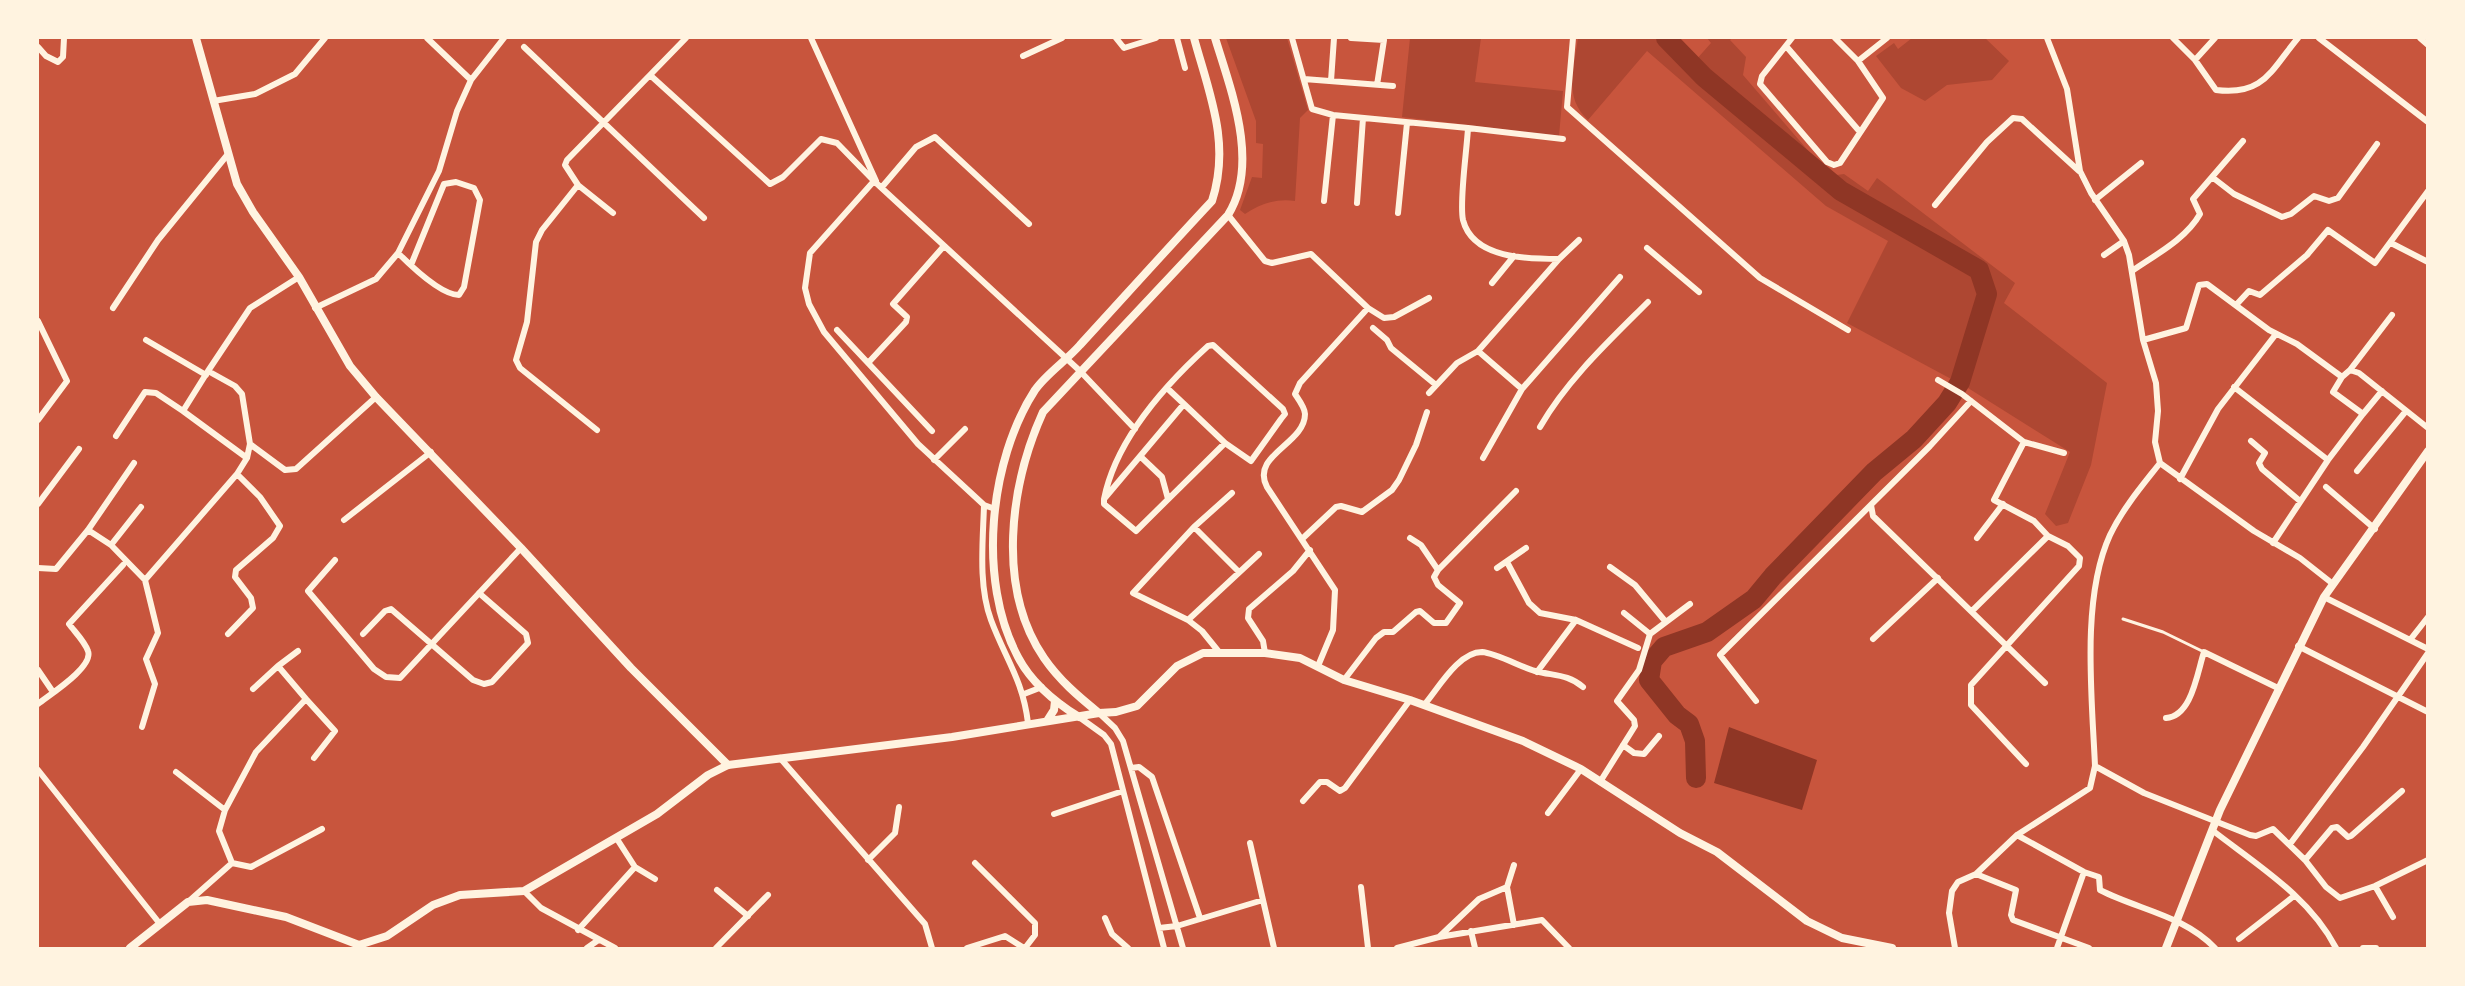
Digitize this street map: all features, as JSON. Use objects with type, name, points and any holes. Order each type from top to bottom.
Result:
[{"type":"main road","points":[[1079,717],[1054,701],[1042,687],[1019,658],[1003,622],[996,579],[995,509],[1013,430],[1037,388],[1067,360],[1212,201],[1219,179],[1220,134],[1194,38]]},
{"type":"main road","points":[[1099,713],[1069,688],[1045,659],[1029,631],[1018,604],[1014,573],[1014,523],[1030,442],[1043,412],[1228,215],[1236,203],[1241,174],[1241,121],[1215,38]]},
{"type":"main road","points":[[1047,721],[1054,710],[1054,701]]},
{"type":"main road","points":[[130,948],[189,902],[207,900],[286,917],[359,947],[387,936],[434,905],[459,895],[524,891],[617,839],[657,814],[708,775],[729,765],[952,737],[1099,713]]},
{"type":"street","points":[[38,47],[46,56],[58,62],[63,57],[64,38]]},
{"type":"street","points":[[196,38],[237,184],[253,212],[299,277],[350,366],[376,397],[431,452],[631,668],[729,765]]},
{"type":"street","points":[[213,101],[255,94],[295,74],[325,38]]},
{"type":"street","points":[[427,38],[471,80]]},
{"type":"street","points":[[315,308],[376,279],[398,253],[440,171],[457,111],[471,80],[504,38]]},
{"type":"street","points":[[613,213],[578,185],[565,165],[603,121],[686,38]]},
{"type":"street","points":[[812,38],[878,184]]},
{"type":"street","points":[[1023,56],[1062,38]]},
{"type":"street","points":[[1116,38],[1124,48],[1156,38]]},
{"type":"street","points":[[1177,38],[1185,68]]},
{"type":"street","points":[[1292,38],[1312,109],[1333,115],[1563,140]]},
{"type":"street","points":[[1331,81],[1334,38]]},
{"type":"street","points":[[1351,38],[1384,40],[1377,85]]},
{"type":"street","points":[[1573,38],[1567,106],[1760,278],[1848,330]]},
{"type":"street","points":[[1792,38],[1760,79],[1762,89],[1827,162],[1834,165],[1840,164],[1883,98],[1857,61],[1835,38]]},
{"type":"street","points":[[1857,61],[1887,38]]},
{"type":"street","points":[[2047,38],[2067,88],[2080,171],[2095,200],[2124,241],[2132,271],[2143,340],[2157,383],[2155,442],[2160,463],[2273,543],[2300,558],[2333,584]]},
{"type":"street","points":[[2172,38],[2195,60],[2216,90],[2244,91],[2257,86],[2298,38]]},
{"type":"street","points":[[2195,60],[2215,38]]},
{"type":"street","points":[[2319,38],[2427,122]]},
{"type":"street","points":[[2420,38],[2427,45]]},
{"type":"street","points":[[525,46],[704,218]]},
{"type":"street","points":[[1786,46],[1860,132]]},
{"type":"street","points":[[650,75],[770,184],[783,177],[813,144],[821,139],[837,143],[944,246],[1080,371],[1135,429]]},
{"type":"street","points":[[1304,79],[1393,86]]},
{"type":"street","points":[[1324,201],[1333,115]]},
{"type":"street","points":[[1357,203],[1364,118]]},
{"type":"street","points":[[1935,205],[1987,142],[2013,118],[2022,119],[2080,171]]},
{"type":"street","points":[[1398,213],[1407,123]]},
{"type":"street","points":[[1468,128],[1463,220],[1471,234],[1486,248],[1514,256],[1559,259]]},
{"type":"street","points":[[995,509],[984,505],[934,460],[824,332],[809,304],[805,288],[810,253],[814,245],[916,147],[935,137],[1029,224]]},
{"type":"street","points":[[2132,271],[2173,243],[2195,222],[2200,210],[2193,199],[2243,141]]},
{"type":"street","points":[[2212,177],[2234,194],[2282,217],[2291,214],[2314,196],[2329,201],[2338,198],[2377,144]]},
{"type":"street","points":[[113,308],[158,240],[228,154]]},
{"type":"street","points":[[2095,200],[2141,163]]},
{"type":"street","points":[[398,253],[411,265],[450,295],[459,295],[463,291],[480,201],[474,188],[456,182],[444,184],[411,265]]},
{"type":"street","points":[[578,185],[542,230],[536,242],[527,322],[516,360],[520,368],[597,430]]},
{"type":"street","points":[[2236,305],[2249,291],[2260,295],[2307,255],[2328,230],[2372,263],[2391,243],[2427,191]]},
{"type":"street","points":[[1228,215],[1265,261],[1272,263],[1311,254],[1368,308],[1384,318],[1395,317],[1429,298]]},
{"type":"street","points":[[1429,393],[1457,363],[1478,351],[1559,259],[1579,240]]},
{"type":"street","points":[[2104,255],[2124,241]]},
{"type":"street","points":[[2391,243],[2427,262]]},
{"type":"street","points":[[868,363],[906,322],[907,317],[893,304],[944,246]]},
{"type":"street","points":[[1647,248],[1699,292]]},
{"type":"street","points":[[1492,283],[1514,256]]},
{"type":"street","points":[[183,411],[250,308],[299,277]]},
{"type":"street","points":[[1483,458],[1522,389],[1620,277]]},
{"type":"street","points":[[2143,340],[2174,334],[2186,328],[2195,292],[2203,283],[2211,286],[2276,334],[2297,344],[2342,377]]},
{"type":"street","points":[[1540,427],[1553,404],[1612,338],[1648,302]]},
{"type":"street","points":[[1318,666],[1333,630],[1336,597],[1332,584],[1267,487],[1263,471],[1268,462],[1303,427],[1306,412],[1295,394],[1300,383],[1368,308]]},
{"type":"street","points":[[2363,414],[2332,392],[2392,315]]},
{"type":"street","points":[[38,321],[67,381],[38,420]]},
{"type":"street","points":[[1373,328],[1387,340],[1391,348],[1436,385]]},
{"type":"street","points":[[837,330],[901,401],[932,431]]},
{"type":"street","points":[[2180,479],[2212,418],[2276,334]]},
{"type":"street","points":[[145,580],[237,474],[247,458],[250,444],[242,394],[235,386],[146,340]]},
{"type":"street","points":[[1167,388],[1225,443],[1251,460],[1285,414],[1283,409],[1213,345],[1208,346],[1167,388],[1135,429],[1117,458],[1104,499],[1105,506],[1136,532],[1225,443]]},
{"type":"street","points":[[1478,351],[1522,389]]},
{"type":"street","points":[[2350,370],[2359,373],[2427,428]]},
{"type":"street","points":[[1938,380],[1962,394],[2024,442],[2064,453]]},
{"type":"street","points":[[2234,387],[2328,460]]},
{"type":"street","points":[[116,436],[145,392],[156,393],[247,458]]},
{"type":"street","points":[[2273,543],[2328,460],[2382,392]]},
{"type":"street","points":[[250,444],[279,466],[291,470],[376,397]]},
{"type":"street","points":[[1756,701],[1720,655],[1871,505],[1971,401]]},
{"type":"street","points":[[1104,499],[1184,404]]},
{"type":"street","points":[[2357,471],[2406,411]]},
{"type":"street","points":[[1302,539],[1336,507],[1341,506],[1362,512],[1392,490],[1416,445],[1427,412]]},
{"type":"street","points":[[934,460],[965,429]]},
{"type":"street","points":[[2251,441],[2265,453],[2259,463],[2262,469],[2300,501]]},
{"type":"street","points":[[2024,442],[1995,500],[2034,521],[2048,536],[2080,558],[2079,566],[1971,685],[1971,705],[2026,764]]},
{"type":"street","points":[[38,504],[79,449]]},
{"type":"street","points":[[2166,948],[2215,821],[2280,689],[2298,646],[2324,597],[2427,451]]},
{"type":"street","points":[[344,520],[431,452]]},
{"type":"street","points":[[1141,457],[1162,477],[1168,499]]},
{"type":"street","points":[[38,568],[56,569],[88,530],[134,463]]},
{"type":"street","points":[[1955,948],[1949,913],[1952,891],[1964,878],[1976,874],[2017,835],[2089,789],[2095,766],[2091,609],[2109,537],[2137,491],[2160,463]]},
{"type":"street","points":[[228,634],[253,608],[251,598],[236,577],[236,570],[273,538],[280,526],[270,509],[237,474]]},
{"type":"street","points":[[2326,487],[2374,529]]},
{"type":"street","points":[[1344,680],[1381,633],[1393,632],[1416,612],[1420,611],[1434,623],[1446,623],[1460,603],[1438,585],[1434,577],[1438,570],[1516,490]]},
{"type":"street","points":[[1219,652],[1202,631],[1188,620],[1133,593],[1194,527],[1232,493]]},
{"type":"street","points":[[1977,538],[2003,504]]},
{"type":"street","points":[[984,505],[983,579],[990,618],[1024,694],[1028,723]]},
{"type":"street","points":[[1871,505],[1873,516],[2045,683]]},
{"type":"street","points":[[111,545],[141,507]]},
{"type":"street","points":[[1194,527],[1239,572]]},
{"type":"street","points":[[88,530],[111,545],[145,580],[158,633],[146,659],[155,684],[142,727]]},
{"type":"street","points":[[1972,611],[2048,536]]},
{"type":"street","points":[[1410,538],[1421,545],[1438,570]]},
{"type":"street","points":[[335,560],[308,591],[374,669],[386,677],[400,678],[521,548]]},
{"type":"street","points":[[1497,568],[1526,548]]},
{"type":"street","points":[[1265,653],[1263,641],[1248,618],[1249,609],[1293,571],[1310,550]]},
{"type":"street","points":[[1188,620],[1259,554]]},
{"type":"street","points":[[1507,562],[1529,603],[1540,613],[1576,620],[1638,648]]},
{"type":"street","points":[[38,704],[83,669],[89,661],[89,652],[69,624],[123,565]]},
{"type":"street","points":[[1610,567],[1635,585],[1665,621]]},
{"type":"street","points":[[1873,639],[1938,578]]},
{"type":"street","points":[[363,634],[385,611],[391,609],[473,680],[484,684],[492,682],[528,643],[525,634],[479,593]]},
{"type":"street","points":[[2290,844],[2398,696],[2427,651],[2410,640],[2324,597]]},
{"type":"street","points":[[1600,782],[1636,722],[1617,699],[1639,670],[1650,634],[1690,604]]},
{"type":"street","points":[[1624,613],[1650,634]]},
{"type":"street","points":[[2410,640],[2427,617]]},
{"type":"street","points":[[1537,672],[1576,620]]},
{"type":"street","points":[[2298,646],[2427,712]]},
{"type":"street","points":[[253,689],[298,651]]},
{"type":"street","points":[[1424,705],[1450,673],[1472,655],[1483,652],[1537,672],[1569,676],[1583,687]]},
{"type":"street","points":[[2166,718],[2177,716],[2185,708],[2204,652],[2280,689]]},
{"type":"street","points":[[1099,713],[1116,712],[1137,706],[1185,661],[1203,653],[1265,653],[1292,656],[1318,666],[1344,680],[1410,700],[1522,741],[1581,769],[1680,833],[1717,852],[1807,921],[1842,938],[1892,948]]},
{"type":"street","points":[[278,666],[335,731],[314,758]]},
{"type":"street","points":[[38,670],[53,692]]},
{"type":"street","points":[[1024,694],[1042,687]]},
{"type":"street","points":[[232,863],[219,831],[225,810],[256,752],[306,699]]},
{"type":"street","points":[[1303,801],[1320,782],[1327,782],[1340,791],[1345,788],[1410,700]]},
{"type":"street","points":[[1099,713],[1115,728],[1123,741],[1183,948]]},
{"type":"street","points":[[1079,717],[1104,735],[1110,744],[1164,948]]},
{"type":"street","points":[[1623,745],[1634,753],[1644,754],[1659,736]]},
{"type":"street","points":[[780,758],[925,924],[932,948]]},
{"type":"street","points":[[2095,766],[2144,793],[2256,836],[2273,829],[2305,860],[2326,887],[2340,898],[2375,886],[2427,860]]},
{"type":"street","points":[[1131,768],[1139,767],[1152,777],[1200,918]]},
{"type":"street","points":[[1548,813],[1581,769]]},
{"type":"street","points":[[38,770],[160,924]]},
{"type":"street","points":[[176,772],[225,810]]},
{"type":"street","points":[[1054,814],[1123,791]]},
{"type":"street","points":[[2305,860],[2332,828],[2337,827],[2348,837],[2351,836],[2402,791]]},
{"type":"street","points":[[868,860],[895,833],[899,807]]},
{"type":"street","points":[[232,863],[252,867],[322,829]]},
{"type":"street","points":[[2212,831],[2284,885],[2320,921],[2336,948]]},
{"type":"street","points":[[2017,835],[2084,872],[2099,877],[2098,888],[2103,891],[2175,920],[2196,931],[2215,948]]},
{"type":"street","points":[[617,839],[635,867],[655,879]]},
{"type":"street","points":[[1250,843],[1274,948]]},
{"type":"street","points":[[189,902],[232,863]]},
{"type":"street","points":[[967,948],[1005,936],[1025,948],[1035,935],[1035,923],[975,863]]},
{"type":"street","points":[[1514,865],[1507,887],[1514,924]]},
{"type":"street","points":[[578,930],[635,867]]},
{"type":"street","points":[[2057,948],[2084,872]]},
{"type":"street","points":[[1976,874],[2016,890],[2011,915],[2013,920],[2089,948]]},
{"type":"street","points":[[2375,886],[2393,917]]},
{"type":"street","points":[[1361,887],[1368,948]]},
{"type":"street","points":[[1439,937],[1479,899],[1507,887]]},
{"type":"street","points":[[717,890],[748,916]]},
{"type":"street","points":[[524,891],[541,908],[597,941],[615,948]]},
{"type":"street","points":[[716,948],[768,895]]},
{"type":"street","points":[[2239,939],[2294,897]]},
{"type":"street","points":[[1159,928],[1177,926],[1263,900]]},
{"type":"street","points":[[1105,918],[1112,934],[1128,948]]},
{"type":"street","points":[[1397,948],[1471,931],[1545,921],[1569,948]]},
{"type":"street","points":[[1471,931],[1475,948]]},
{"type":"street","points":[[586,948],[597,941]]},
{"type":"street","points":[[2363,948],[2376,948]]},
{"type":"lane","points":[[2123,619],[2163,632],[2204,652]]},
{"type":"shaded area","points":[[1226,38],[1287,38],[1308,110],[1300,118],[1295,201],[1282,200],[1269,203],[1245,214],[1240,210],[1252,177],[1262,178],[1263,144],[1256,143],[1256,121]]},
{"type":"shaded area","points":[[1410,38],[1481,38],[1475,82],[1563,91],[1559,136],[1402,117]]},
{"type":"shaded area","points":[[1578,38],[1674,38],[1695,61],[1711,43],[1707,38],[1732,38],[1730,40],[1746,57],[1743,75],[1830,176],[1844,174],[1868,191],[1877,178],[2015,283],[2004,303],[2107,383],[2091,465],[2068,523],[2056,526],[2045,514],[2070,452],[1968,388],[1847,323],[1888,241],[1826,206],[1647,51],[1588,120],[1575,102],[1573,92],[1573,71]]},
{"type":"shaded area","points":[[1912,38],[1985,38],[2009,61],[1992,80],[1947,85],[1925,101],[1901,88],[1876,56],[1894,43],[1898,49]]},
{"type":"shaded area","points":[[1729,727],[1817,760],[1802,810],[1714,783]]},
{"type":"waterway","points":[[1666,38],[1704,77],[1841,191],[1979,270],[1987,294],[1960,382],[1947,403],[1914,439],[1874,472],[1773,576],[1754,599],[1707,632],[1664,647],[1652,661],[1649,680],[1677,715],[1689,724],[1695,741],[1696,778]]}]
